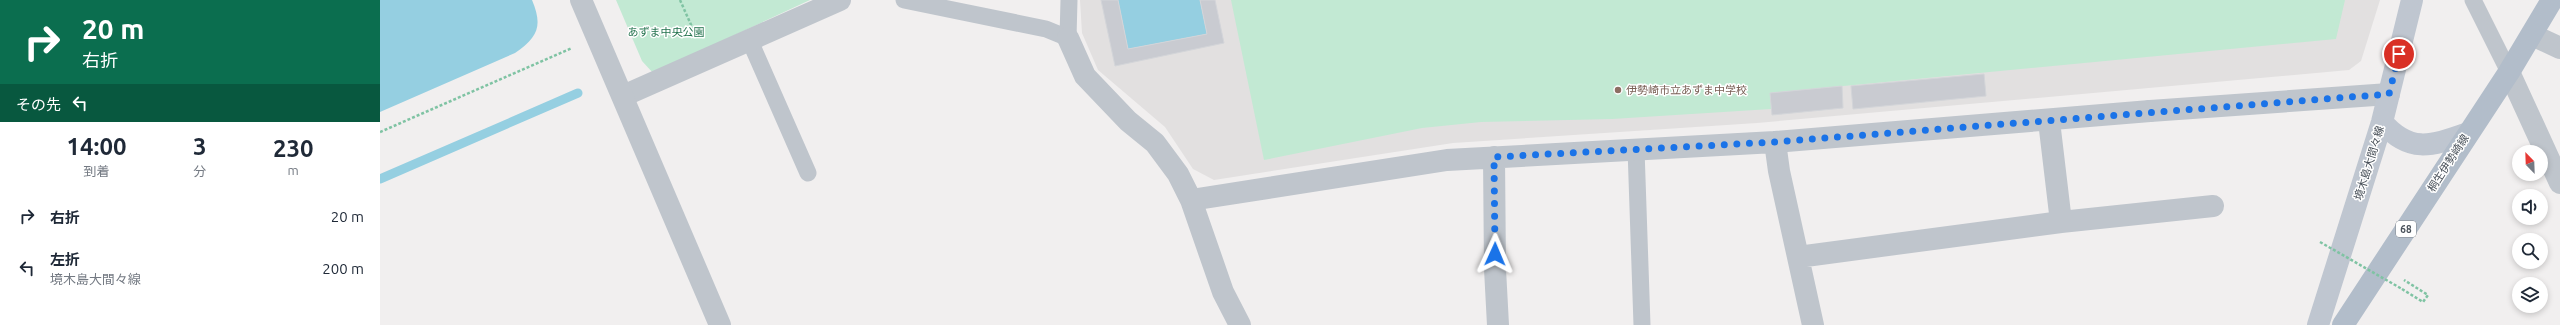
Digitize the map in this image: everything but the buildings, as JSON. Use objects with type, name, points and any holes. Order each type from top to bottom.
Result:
[{"type":"main road","name":"境木島大間々線","points":[[2318,325],[2382,122],[2412,0]]},
{"type":"main road","name":"桐生伊勢崎線","points":[[2344,325],[2509,72],[2552,0]]},
{"type":"main road","points":[[2382,122],[2400,139],[2414,145],[2433,143],[2468,133]]},
{"type":"street","points":[[581,0],[720,325]]},
{"type":"street","points":[[623,96],[840,0]]},
{"type":"street","points":[[2532,34],[2560,48]]},
{"type":"street","points":[[1068,38],[1085,76],[1128,121],[1155,143],[1178,174],[1191,200],[1223,292],[1240,325]]},
{"type":"street","points":[[2509,72],[2560,183]]},
{"type":"street","points":[[1191,200],[1447,160],[1775,142],[2049,121],[2150,111],[2389,94]]},
{"type":"street","points":[[2049,121],[2061,222]]},
{"type":"street","points":[[1775,142],[1779,171],[1813,325]]},
{"type":"street","points":[[1494,157],[1495,269],[1498,325]]},
{"type":"street","points":[[1798,257],[2061,222],[2213,206]]},
{"type":"lane","points":[[904,0],[1046,29],[1068,38],[1068,0]]},
{"type":"lane","points":[[2473,0],[2509,72]]},
{"type":"lane","points":[[750,41],[808,173]]},
{"type":"lane","points":[[1636,149],[1642,325]]},
{"type":"path","points":[[680,0],[692,27]]},
{"type":"path","points":[[380,132],[576,46]]},
{"type":"path","points":[[2320,242],[2423,302],[2428,295],[2405,281]]},
{"type":"shaded area","name":"伊勢崎市立あずま中学校","points":[[1080,0],[2380,0],[2361,61],[2349,70],[1757,123],[1453,143],[1214,180],[1193,169],[1165,127],[1098,70],[1082,33]]},
{"type":"green space","name":"あずま中央公園","points":[[616,0],[810,0],[653,73],[642,61]]},
{"type":"green space","name":"伊勢崎市立あずま中学校","points":[[1231,0],[2345,0],[2336,39],[1770,93],[1771,109],[1612,119],[1481,122],[1422,128],[1264,160]]},
{"type":"water","points":[[380,0],[532,0],[538,24],[529,42],[515,53],[380,112]]},
{"type":"water","points":[[1118,0],[1200,0],[1207,34],[1128,49]]},
{"type":"waterway","points":[[380,179],[578,93]]},
{"type":"place","name":"伊勢崎市立あずま中学校","points":[[1618,90]]},
{"type":"route","points":[[1495,254],[1494,157],[1775,142],[2049,121],[2150,111],[2357,95],[2389,94],[2399,54]]}]
